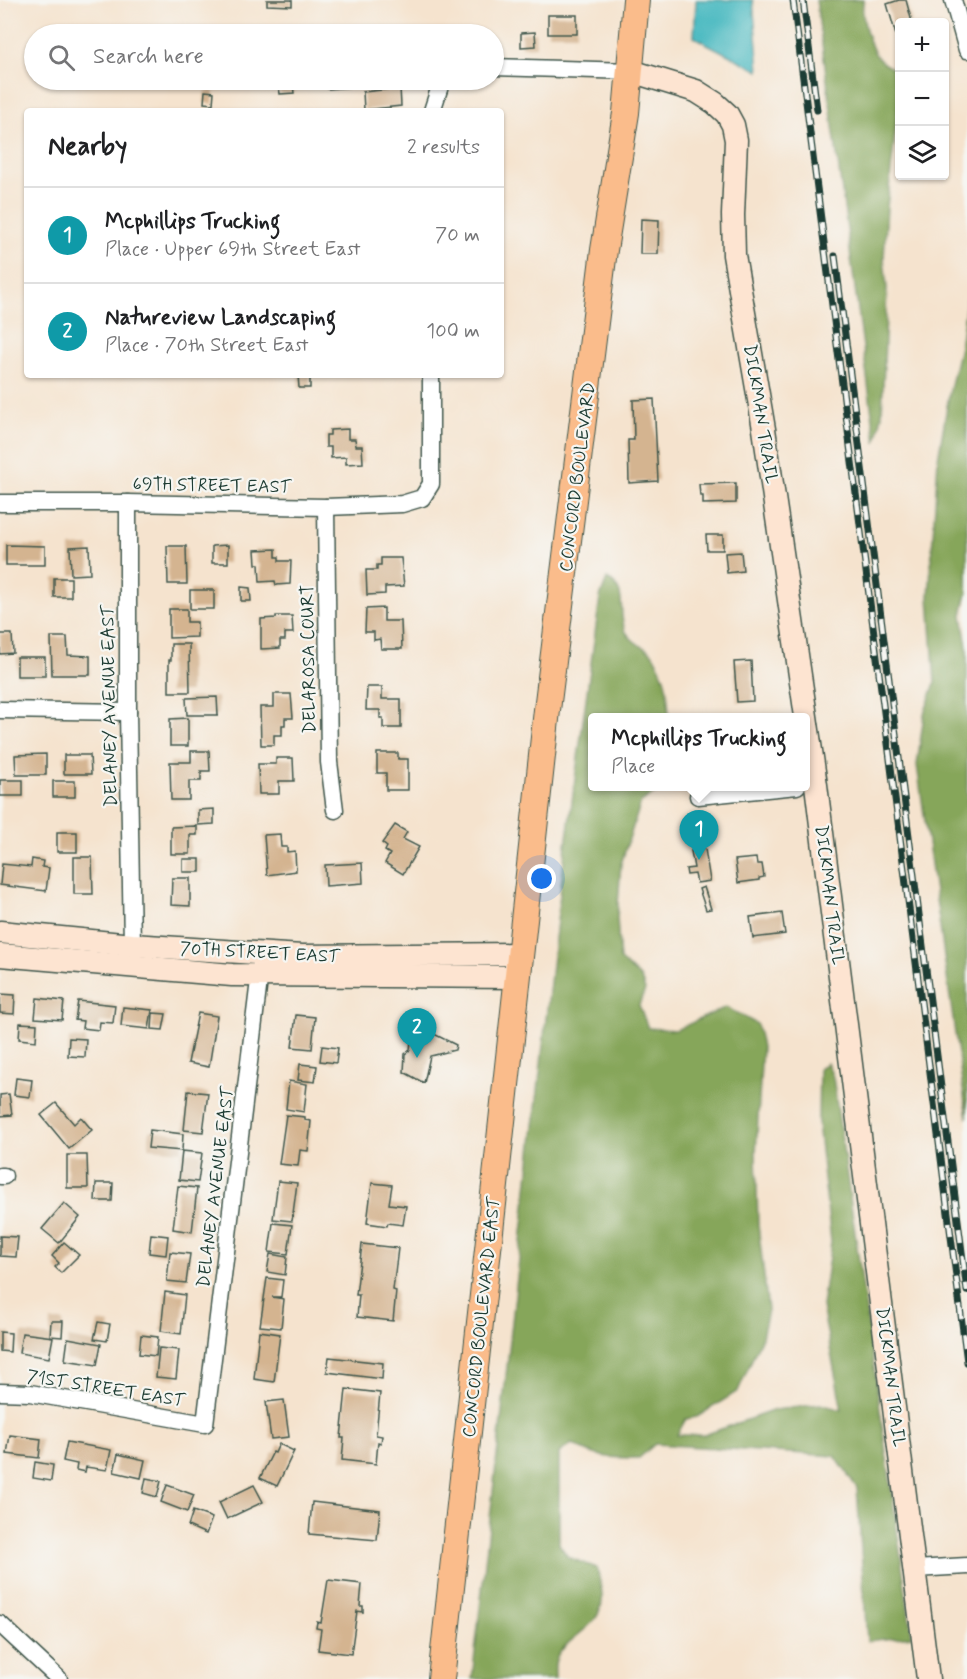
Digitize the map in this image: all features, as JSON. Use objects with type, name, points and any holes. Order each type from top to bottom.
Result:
[{"type":"main road","name":"CONCORD BOULEVARD","points":[[519,966],[547,710],[604,250],[626,113],[636,0]]},
{"type":"main road","name":"CONCORD BOULEVARD EAST","points":[[441,1679],[519,966]]},
{"type":"street","points":[[952,0],[967,50]]},
{"type":"street","points":[[504,66],[631,71]]},
{"type":"street","name":"DICKMAN TRAIL","points":[[631,71],[696,91],[727,114],[733,125],[736,140],[734,255],[764,429],[797,713]]},
{"type":"street","points":[[433,108],[439,90]]},
{"type":"street","name":"69TH STREET EAST","points":[[0,503],[326,507],[402,504],[422,498],[431,484],[431,378]]},
{"type":"street","name":"DELANEY AVENUE EAST","points":[[128,503],[128,712],[132,945]]},
{"type":"street","name":"DELAROSA COURT","points":[[326,507],[330,762],[335,810]]},
{"type":"street","points":[[0,710],[128,712]]},
{"type":"street","points":[[698,796],[752,791]]},
{"type":"street","name":"DICKMAN TRAIL","points":[[807,791],[915,1569],[928,1679]]},
{"type":"street","name":"70TH STREET EAST","points":[[0,932],[132,945],[261,965],[519,966]]},
{"type":"street","name":"70TH STREET EAST","points":[[0,955],[232,975],[261,965]]},
{"type":"street","name":"DELANEY AVENUE EAST","points":[[205,1424],[261,965]]},
{"type":"street","name":"71ST STREET EAST","points":[[0,1392],[30,1393],[205,1424]]},
{"type":"street","points":[[915,1569],[967,1566]]},
{"type":"street","points":[[0,1624],[59,1679]]},
{"type":"green space","points":[[816,0],[864,0],[863,14],[874,51],[882,62],[895,69],[895,133],[884,258],[887,288],[882,415],[876,443]]},
{"type":"green space","points":[[967,297],[967,592],[962,615],[967,648],[967,1118],[917,765],[924,714],[935,683],[929,597],[938,459],[960,347]]},
{"type":"green space","points":[[607,579],[618,589],[626,632],[634,641],[651,652],[664,677],[669,713],[588,713],[588,791],[659,791],[641,802],[621,864],[617,918],[620,960],[641,978],[645,990],[639,1005],[648,1028],[676,1030],[726,1007],[757,1024],[762,1047],[756,1153],[758,1225],[768,1310],[762,1337],[738,1391],[697,1417],[686,1419],[677,1435],[704,1435],[775,1410],[820,1404],[842,1410],[822,1306],[831,1242],[818,1122],[819,1068],[827,1063],[833,1077],[912,1636],[867,1641],[857,1488],[835,1456],[655,1444],[639,1458],[620,1458],[597,1455],[572,1444],[559,1453],[559,1544],[568,1557],[597,1568],[602,1593],[600,1610],[596,1618],[561,1652],[555,1662],[555,1679],[472,1679],[563,867],[600,597]]},
{"type":"water","points":[[696,0],[753,0],[759,71],[694,37]]},
{"type":"building","points":[[267,0],[292,0],[292,6],[267,5]]},
{"type":"building","points":[[906,0],[911,18],[895,18],[895,32],[887,4]]},
{"type":"building","points":[[548,15],[577,15],[577,34],[548,34]]},
{"type":"building","points":[[535,32],[536,46],[521,47],[521,33]]},
{"type":"building","points":[[279,90],[294,90],[294,93],[280,94]]},
{"type":"building","points":[[400,90],[401,106],[364,108],[363,92]]},
{"type":"building","points":[[205,91],[214,92],[213,104],[204,103]]},
{"type":"building","points":[[641,219],[659,220],[658,254],[640,254]]},
{"type":"building","points":[[298,378],[310,378],[310,388],[299,388]]},
{"type":"building","points":[[654,399],[658,481],[629,483],[628,440],[634,440],[633,400]]},
{"type":"building","points":[[348,429],[348,439],[355,439],[356,446],[362,446],[363,463],[346,464],[346,457],[331,458],[331,447],[326,447],[326,435],[330,435],[330,430]]},
{"type":"building","points":[[736,483],[736,503],[703,504],[699,484]]},
{"type":"building","points":[[706,535],[723,535],[723,550],[707,550]]},
{"type":"building","points":[[6,545],[45,546],[45,565],[6,565]]},
{"type":"building","points":[[228,545],[228,563],[212,563],[212,546]]},
{"type":"building","points":[[89,546],[90,574],[71,575],[70,547]]},
{"type":"building","points":[[167,546],[186,546],[187,584],[168,584]]},
{"type":"building","points":[[276,549],[276,557],[279,557],[279,561],[291,561],[290,584],[276,585],[275,581],[260,582],[255,550]]},
{"type":"building","points":[[741,552],[743,571],[727,573],[725,553]]},
{"type":"building","points":[[381,558],[401,558],[404,586],[385,587],[385,594],[367,595],[366,570],[377,570],[377,565],[381,565]]},
{"type":"building","points":[[54,578],[71,578],[71,597],[54,597]]},
{"type":"building","points":[[241,587],[250,588],[251,601],[241,601]]},
{"type":"building","points":[[190,590],[214,590],[214,609],[190,609]]},
{"type":"building","points":[[384,608],[384,621],[401,621],[402,649],[381,649],[380,639],[374,640],[374,632],[365,632],[366,609]]},
{"type":"building","points":[[169,609],[187,609],[187,622],[197,622],[197,637],[169,638]]},
{"type":"building","points":[[276,616],[292,616],[293,633],[285,633],[285,640],[280,640],[280,648],[261,649],[261,619],[276,618]]},
{"type":"building","points":[[0,634],[12,634],[13,653],[0,654]]},
{"type":"building","points":[[51,637],[67,637],[68,655],[90,656],[90,675],[52,675]]},
{"type":"building","points":[[171,644],[189,644],[190,692],[169,692]]},
{"type":"building","points":[[17,657],[45,657],[45,676],[17,676]]},
{"type":"building","points":[[751,661],[753,701],[737,702],[734,662]]},
{"type":"building","points":[[367,687],[382,687],[382,699],[401,699],[401,728],[383,728],[380,710],[366,710]]},
{"type":"building","points":[[274,694],[291,694],[293,718],[285,718],[282,735],[274,735],[274,745],[261,745],[260,707],[274,707]]},
{"type":"building","points":[[217,697],[218,715],[187,715],[186,698]]},
{"type":"building","points":[[188,718],[188,746],[170,746],[170,719]]},
{"type":"building","points":[[191,751],[209,751],[210,771],[201,771],[201,781],[189,781],[189,800],[171,800],[170,762],[191,762]]},
{"type":"building","points":[[377,753],[398,753],[398,759],[408,759],[408,790],[386,790],[386,773],[377,773]]},
{"type":"building","points":[[46,754],[46,775],[16,775],[15,755]]},
{"type":"building","points":[[64,755],[90,755],[91,774],[64,774]]},
{"type":"building","points":[[276,758],[293,758],[294,781],[279,781],[279,794],[259,794],[258,764],[276,764]]},
{"type":"building","points":[[0,780],[23,780],[23,796],[0,796]]},
{"type":"building","points":[[53,781],[75,781],[75,797],[53,797]]},
{"type":"building","points":[[214,809],[214,824],[198,825],[198,810]]},
{"type":"building","points":[[395,825],[407,832],[403,839],[419,847],[403,874],[385,863],[390,854],[385,851],[387,847],[382,843]]},
{"type":"building","points":[[197,826],[197,835],[190,835],[190,854],[171,854],[171,827]]},
{"type":"building","points":[[57,832],[77,832],[77,852],[57,852]]},
{"type":"building","points":[[280,834],[281,847],[287,847],[287,852],[295,851],[296,871],[267,875],[264,835]]},
{"type":"building","points":[[705,849],[710,881],[697,883],[695,874],[687,875],[686,869],[694,868],[691,851]]},
{"type":"building","points":[[74,857],[92,857],[93,894],[74,894]]},
{"type":"building","points":[[756,858],[757,864],[762,864],[764,877],[738,883],[735,860]]},
{"type":"building","points":[[32,859],[43,861],[42,867],[49,868],[46,891],[0,885],[2,864],[31,867]]},
{"type":"building","points":[[183,859],[200,859],[200,872],[183,872]]},
{"type":"building","points":[[362,863],[363,883],[326,886],[325,865]]},
{"type":"building","points":[[172,878],[190,878],[190,906],[171,905]]},
{"type":"building","points":[[704,887],[711,909],[706,910],[699,889]]},
{"type":"building","points":[[782,913],[785,934],[753,938],[750,917]]},
{"type":"building","points":[[0,994],[15,995],[14,1014],[0,1013]]},
{"type":"building","points":[[37,998],[64,1001],[62,1020],[35,1018]]},
{"type":"building","points":[[78,1001],[115,1005],[113,1023],[100,1022],[99,1030],[82,1028],[83,1021],[75,1020]]},
{"type":"building","points":[[123,1007],[152,1010],[149,1029],[121,1026]]},
{"type":"building","points":[[153,1013],[166,1014],[163,1030],[152,1029]]},
{"type":"building","points":[[198,1013],[217,1016],[209,1067],[188,1063]]},
{"type":"building","points":[[296,1015],[315,1017],[312,1049],[292,1047]]},
{"type":"building","points":[[20,1023],[37,1024],[36,1041],[19,1039]]},
{"type":"building","points":[[412,1031],[432,1033],[456,1045],[455,1050],[430,1056],[424,1083],[404,1072],[405,1054],[410,1050]]},
{"type":"building","points":[[69,1038],[86,1039],[85,1057],[68,1056]]},
{"type":"building","points":[[322,1046],[338,1048],[336,1063],[320,1061]]},
{"type":"building","points":[[300,1064],[317,1066],[315,1082],[298,1080]]},
{"type":"building","points":[[16,1078],[32,1080],[30,1097],[14,1095]]},
{"type":"building","points":[[289,1081],[307,1084],[304,1112],[286,1109]]},
{"type":"building","points":[[188,1091],[208,1093],[203,1132],[184,1130]]},
{"type":"building","points":[[9,1094],[12,1115],[0,1116],[0,1095]]},
{"type":"building","points":[[56,1103],[74,1124],[81,1117],[92,1130],[69,1149],[41,1115]]},
{"type":"building","points":[[286,1115],[305,1117],[305,1120],[311,1121],[308,1151],[300,1150],[298,1166],[279,1164]]},
{"type":"building","points":[[150,1130],[183,1134],[182,1151],[148,1148]]},
{"type":"building","points":[[182,1151],[202,1153],[198,1182],[179,1180]]},
{"type":"building","points":[[67,1155],[87,1155],[88,1188],[67,1188]]},
{"type":"building","points":[[278,1181],[297,1183],[292,1221],[273,1219]]},
{"type":"building","points":[[96,1183],[113,1183],[112,1201],[95,1201]]},
{"type":"building","points":[[372,1183],[392,1185],[389,1204],[406,1206],[403,1225],[388,1223],[387,1226],[367,1223]]},
{"type":"building","points":[[178,1186],[197,1188],[192,1232],[173,1229]]},
{"type":"building","points":[[64,1203],[80,1217],[59,1243],[42,1229]]},
{"type":"building","points":[[273,1223],[292,1225],[288,1254],[269,1252]]},
{"type":"building","points":[[151,1234],[168,1236],[166,1255],[149,1253]]},
{"type":"building","points":[[0,1236],[18,1237],[16,1257],[0,1256]]},
{"type":"building","points":[[64,1242],[79,1255],[61,1273],[55,1267],[59,1263],[52,1256]]},
{"type":"building","points":[[362,1244],[398,1248],[393,1290],[396,1291],[393,1321],[357,1317],[359,1295],[356,1295]]},
{"type":"building","points":[[170,1252],[190,1254],[186,1283],[167,1281]]},
{"type":"building","points":[[270,1254],[287,1257],[285,1275],[267,1272]]},
{"type":"building","points":[[267,1278],[283,1280],[281,1297],[272,1297],[284,1299],[281,1328],[260,1326]]},
{"type":"building","points":[[165,1292],[185,1295],[181,1334],[161,1331]]},
{"type":"building","points":[[51,1321],[63,1321],[62,1337],[50,1336]]},
{"type":"building","points":[[98,1322],[110,1324],[107,1341],[94,1339]]},
{"type":"building","points":[[259,1331],[280,1334],[274,1382],[254,1379]]},
{"type":"building","points":[[0,1332],[11,1333],[10,1352],[0,1351]]},
{"type":"building","points":[[22,1333],[53,1337],[49,1358],[19,1353]]},
{"type":"building","points":[[141,1335],[158,1337],[156,1356],[139,1354]]},
{"type":"building","points":[[68,1338],[101,1344],[97,1365],[65,1360]]},
{"type":"building","points":[[159,1348],[179,1350],[176,1379],[156,1377]]},
{"type":"building","points":[[329,1357],[383,1363],[382,1379],[327,1372]]},
{"type":"building","points":[[346,1389],[380,1393],[376,1435],[382,1436],[381,1443],[378,1442],[376,1464],[342,1460],[344,1438],[341,1438]]},
{"type":"building","points":[[284,1400],[289,1437],[271,1439],[266,1402]]},
{"type":"building","points":[[10,1435],[41,1439],[39,1458],[7,1454]]},
{"type":"building","points":[[67,1442],[111,1450],[107,1470],[86,1467],[85,1472],[76,1470],[77,1464],[63,1461]]},
{"type":"building","points":[[279,1444],[294,1451],[277,1486],[260,1478]]},
{"type":"building","points":[[118,1454],[145,1460],[141,1478],[114,1472]]},
{"type":"building","points":[[35,1462],[53,1465],[51,1481],[33,1478]]},
{"type":"building","points":[[146,1478],[161,1481],[157,1497],[143,1493]]},
{"type":"building","points":[[167,1485],[194,1495],[187,1512],[161,1502]]},
{"type":"building","points":[[254,1485],[263,1502],[227,1519],[219,1502]]},
{"type":"building","points":[[312,1502],[380,1510],[377,1540],[309,1534]]},
{"type":"building","points":[[193,1511],[212,1518],[206,1534],[188,1526]]},
{"type":"building","points":[[328,1580],[362,1584],[360,1606],[363,1606],[363,1612],[357,1611],[351,1654],[318,1650],[321,1629],[316,1628],[317,1622],[321,1623]]},
{"type":"railway","points":[[793,0],[967,1362]]},
{"type":"railway","points":[[803,0],[817,110]]},
{"type":"railway","points":[[835,256],[967,1291]]},
{"type":"place","name":"Mcphillips Trucking","points":[[699,860]]},
{"type":"place","name":"Natureview Landscaping","points":[[417,1058]]}]
